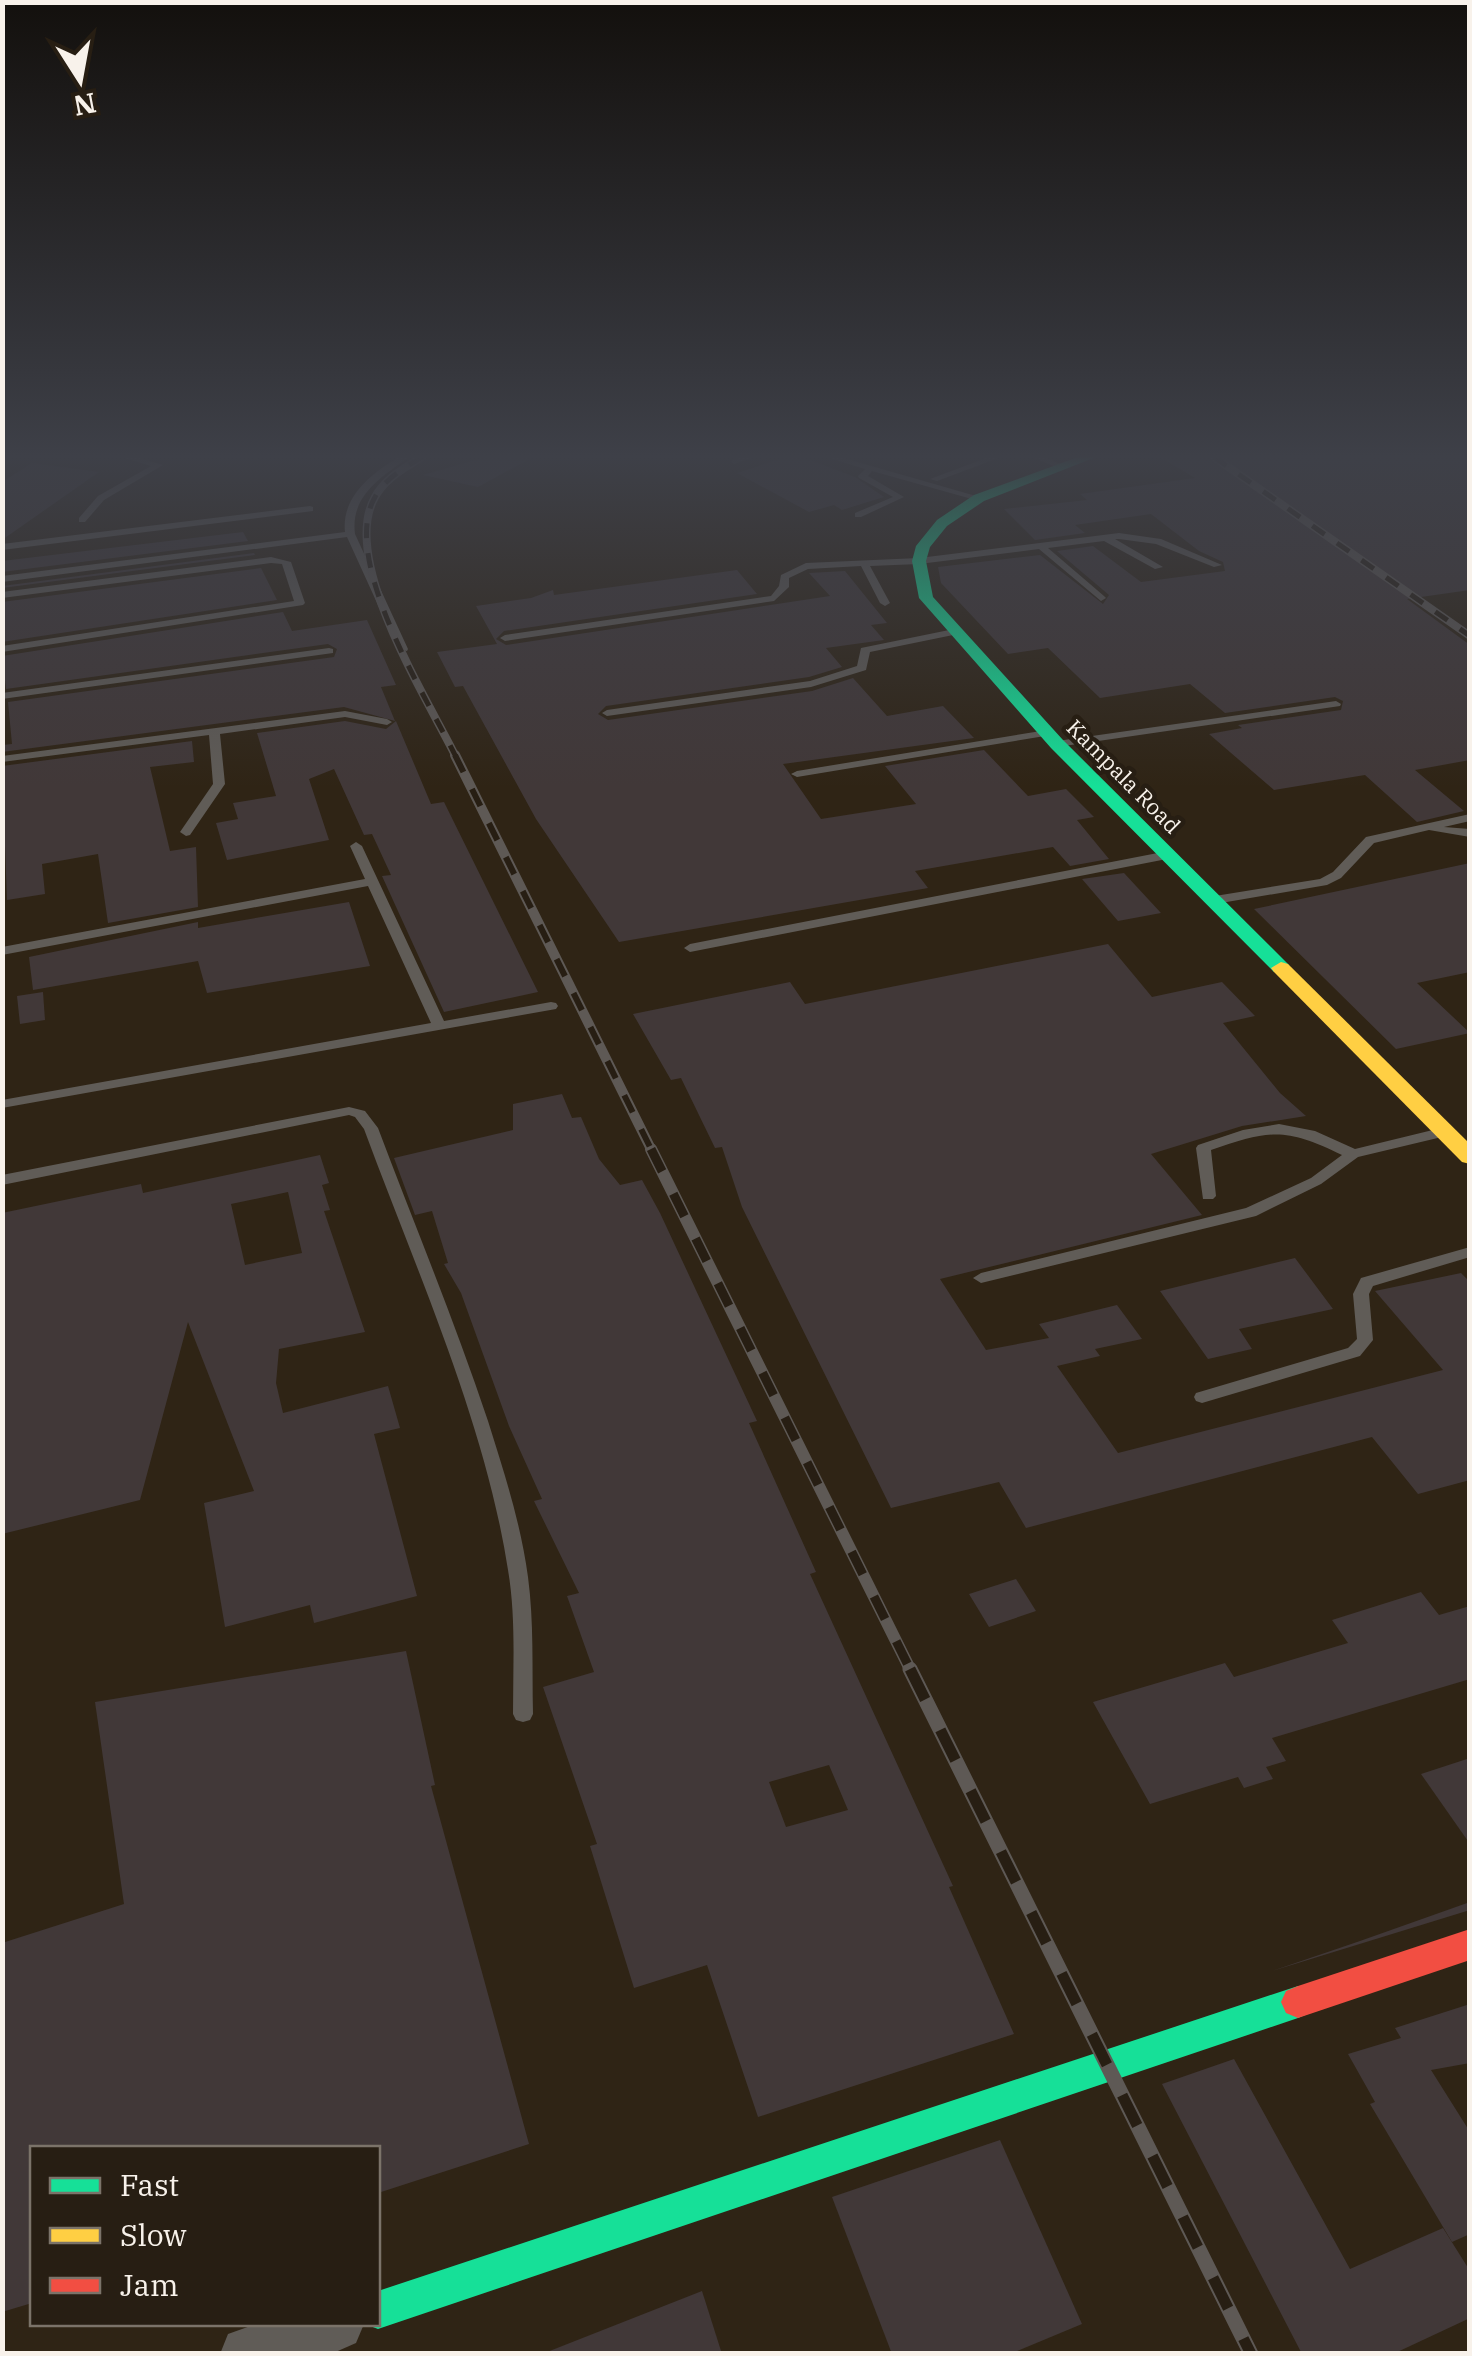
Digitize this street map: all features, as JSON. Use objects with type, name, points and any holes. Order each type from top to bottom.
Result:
[{"type":"street","name":"Kampala Road","points":[[920,567],[926,598],[1052,738],[1470,1157]]},
{"type":"street","points":[[380,2309],[1470,1944]]},
{"type":"street","points":[[248,2354],[331,2326]]},
{"type":"lane","points":[[2,578],[89,567]]},
{"type":"lane","points":[[2,595],[218,567]]},
{"type":"lane","points":[[2,649],[300,602],[288,567]]},
{"type":"lane","points":[[365,567],[403,648]]},
{"type":"lane","points":[[506,638],[761,601],[779,595],[784,577],[794,569],[814,567]]},
{"type":"lane","points":[[866,567],[885,603]]},
{"type":"lane","points":[[1065,567],[1101,598]]},
{"type":"lane","points":[[607,713],[810,684],[862,668],[865,650],[954,632]]},
{"type":"lane","points":[[2,696],[329,650]]},
{"type":"lane","points":[[797,774],[1336,704]]},
{"type":"lane","points":[[2,758],[345,714],[386,722]]},
{"type":"lane","points":[[186,832],[219,784],[214,730]]},
{"type":"lane","points":[[1215,900],[1323,882],[1336,875],[1370,840],[1470,817]]},
{"type":"lane","points":[[1418,827],[1470,833]]},
{"type":"lane","points":[[356,846],[439,1026]]},
{"type":"lane","points":[[690,948],[1168,855]]},
{"type":"lane","points":[[2,951],[370,882]]},
{"type":"lane","points":[[2,1104],[550,1006]]},
{"type":"lane","points":[[2,1180],[349,1111],[360,1114],[370,1128],[474,1408],[496,1482],[516,1556],[523,1714]]},
{"type":"lane","points":[[1208,1196],[1204,1148],[1272,1125],[1302,1128],[1354,1154]]},
{"type":"lane","points":[[981,1278],[1251,1212],[1316,1181],[1354,1154],[1445,1132]]},
{"type":"lane","points":[[1202,1397],[1354,1352],[1365,1340],[1361,1294],[1368,1282],[1470,1252]]},
{"type":"shaded area","points":[[3,567],[1469,567],[1469,2353],[3,2354]]},
{"type":"building","points":[[2,567],[42,567],[2,572]]},
{"type":"building","points":[[147,567],[163,567],[2,588]]},
{"type":"building","points":[[938,567],[1055,567],[1103,604],[1109,595],[1076,567],[1121,567],[1141,582],[1225,571],[1224,567],[1470,567],[1470,590],[1407,599],[1470,645],[1470,760],[1415,770],[1464,811],[1417,822],[1365,775],[1274,790],[1209,734],[1242,728],[1238,725],[1341,710],[1343,701],[1335,697],[1225,713],[1190,684],[1100,698],[1048,648],[1008,654],[941,583]]},
{"type":"building","points":[[261,568],[277,600],[2,642],[2,602]]},
{"type":"building","points":[[737,570],[757,594],[504,631],[496,639],[506,645],[830,596],[809,573],[845,571],[887,623],[871,625],[884,640],[826,648],[842,667],[809,677],[606,706],[598,714],[608,720],[812,691],[853,678],[887,716],[943,706],[974,738],[783,764],[821,819],[916,804],[885,766],[984,750],[1028,796],[1066,789],[1094,817],[1077,820],[1109,859],[1070,866],[1053,847],[915,871],[928,888],[619,942],[536,819],[463,686],[455,687],[437,652],[497,644],[476,606],[531,598],[553,590],[554,595]]},
{"type":"building","points":[[283,612],[292,631],[367,620],[396,685],[381,687],[395,721],[344,707],[2,752],[2,745],[12,744],[8,702],[334,657],[337,649],[328,644],[6,689],[2,656]]},
{"type":"building","points":[[345,721],[386,729],[396,721],[431,804],[444,802],[538,992],[444,1012],[382,876],[391,875],[372,834],[364,835],[334,769],[309,779],[329,840],[227,860],[216,823],[238,819],[233,803],[276,796],[257,733]]},
{"type":"building","points":[[192,741],[194,762],[150,767],[170,851],[196,847],[198,907],[108,923],[98,854],[42,864],[45,894],[7,900],[2,766]]},
{"type":"building","points":[[1470,863],[1470,972],[1417,983],[1470,1033],[1396,1049],[1254,909]]},
{"type":"building","points":[[1124,873],[1161,913],[1118,921],[1082,879]]},
{"type":"building","points":[[349,902],[370,966],[207,993],[198,961],[33,990],[29,957],[198,922],[198,928]]},
{"type":"building","points":[[1108,944],[1152,997],[1222,982],[1255,1016],[1223,1023],[1280,1093],[1306,1116],[1242,1126],[1151,1154],[1202,1215],[940,1279],[986,1350],[1049,1338],[1039,1324],[1117,1305],[1142,1339],[1095,1349],[1100,1356],[1057,1366],[1118,1453],[1443,1370],[1375,1291],[1461,1273],[1470,1282],[1470,1480],[1418,1494],[1372,1437],[1026,1528],[999,1482],[891,1508],[742,1207],[722,1147],[715,1148],[681,1078],[671,1080],[633,1014],[790,982],[805,1004]]},
{"type":"building","points":[[43,992],[45,1020],[20,1024],[17,996]]},
{"type":"building","points":[[562,1094],[572,1118],[581,1117],[599,1159],[620,1185],[642,1180],[660,1213],[757,1421],[749,1423],[816,1572],[810,1574],[953,1886],[949,1887],[1014,2034],[758,2117],[707,1965],[634,1988],[590,1846],[597,1844],[543,1687],[594,1672],[567,1596],[579,1593],[534,1501],[542,1499],[509,1426],[461,1293],[444,1264],[448,1263],[432,1211],[415,1215],[394,1158],[513,1130],[513,1104]],"holes":[[[829,1765],[848,1810],[786,1827],[769,1782]]]},
{"type":"building","points":[[320,1155],[329,1183],[322,1185],[330,1210],[324,1211],[365,1332],[279,1349],[276,1383],[283,1413],[388,1386],[400,1428],[374,1434],[417,1596],[314,1623],[310,1605],[225,1627],[204,1503],[254,1491],[188,1322],[140,1500],[2,1534],[2,1213],[141,1184],[143,1193]],"holes":[[[288,1192],[302,1253],[245,1265],[231,1204]]]},
{"type":"building","points":[[1295,1258],[1333,1309],[1239,1329],[1252,1349],[1208,1359],[1160,1291]]},
{"type":"building","points":[[1016,1579],[1036,1611],[989,1627],[969,1594]]},
{"type":"building","points":[[1421,1592],[1439,1615],[1470,1606],[1470,1679],[1272,1738],[1286,1761],[1266,1767],[1273,1779],[1244,1788],[1238,1777],[1150,1804],[1093,1702],[1225,1663],[1234,1677],[1348,1643],[1332,1620]]},
{"type":"building","points":[[406,1651],[435,1785],[431,1786],[529,2144],[380,2192],[380,2146],[30,2146],[30,2304],[2,2312],[2,1943],[124,1904],[95,1702]]},
{"type":"building","points":[[1470,1758],[1470,1844],[1421,1774]]},
{"type":"building","points":[[1470,1902],[1470,1910],[1272,1971],[1360,1941]]},
{"type":"building","points":[[1470,2004],[1470,2063],[1431,2070],[1470,2132],[1470,2234],[1452,2242],[1370,2104],[1375,2102],[1348,2054],[1401,2038],[1395,2028]]},
{"type":"building","points":[[1234,2059],[1350,2269],[1443,2228],[1470,2271],[1470,2318],[1393,2354],[1302,2354],[1162,2084]]},
{"type":"building","points":[[1000,2140],[1082,2324],[1010,2354],[892,2354],[832,2197]]},
{"type":"building","points":[[702,2291],[722,2354],[547,2354],[547,2352]]},
{"type":"railway","points":[[371,567],[391,628],[456,757]]},
{"type":"railway","points":[[1371,567],[1470,636]]},
{"type":"railway","points":[[456,757],[652,1151]]},
{"type":"railway","points":[[651,1149],[911,1671]]},
{"type":"railway","points":[[910,1669],[1251,2354]]},
{"type":"traffic: fast","points":[[920,567],[926,598],[1057,744],[1281,968]]},
{"type":"traffic: fast","points":[[380,2309],[1298,2002]]},
{"type":"traffic: slow","points":[[1281,968],[1470,1157]]},
{"type":"traffic: jam","points":[[1298,2002],[1470,1944]]}]
